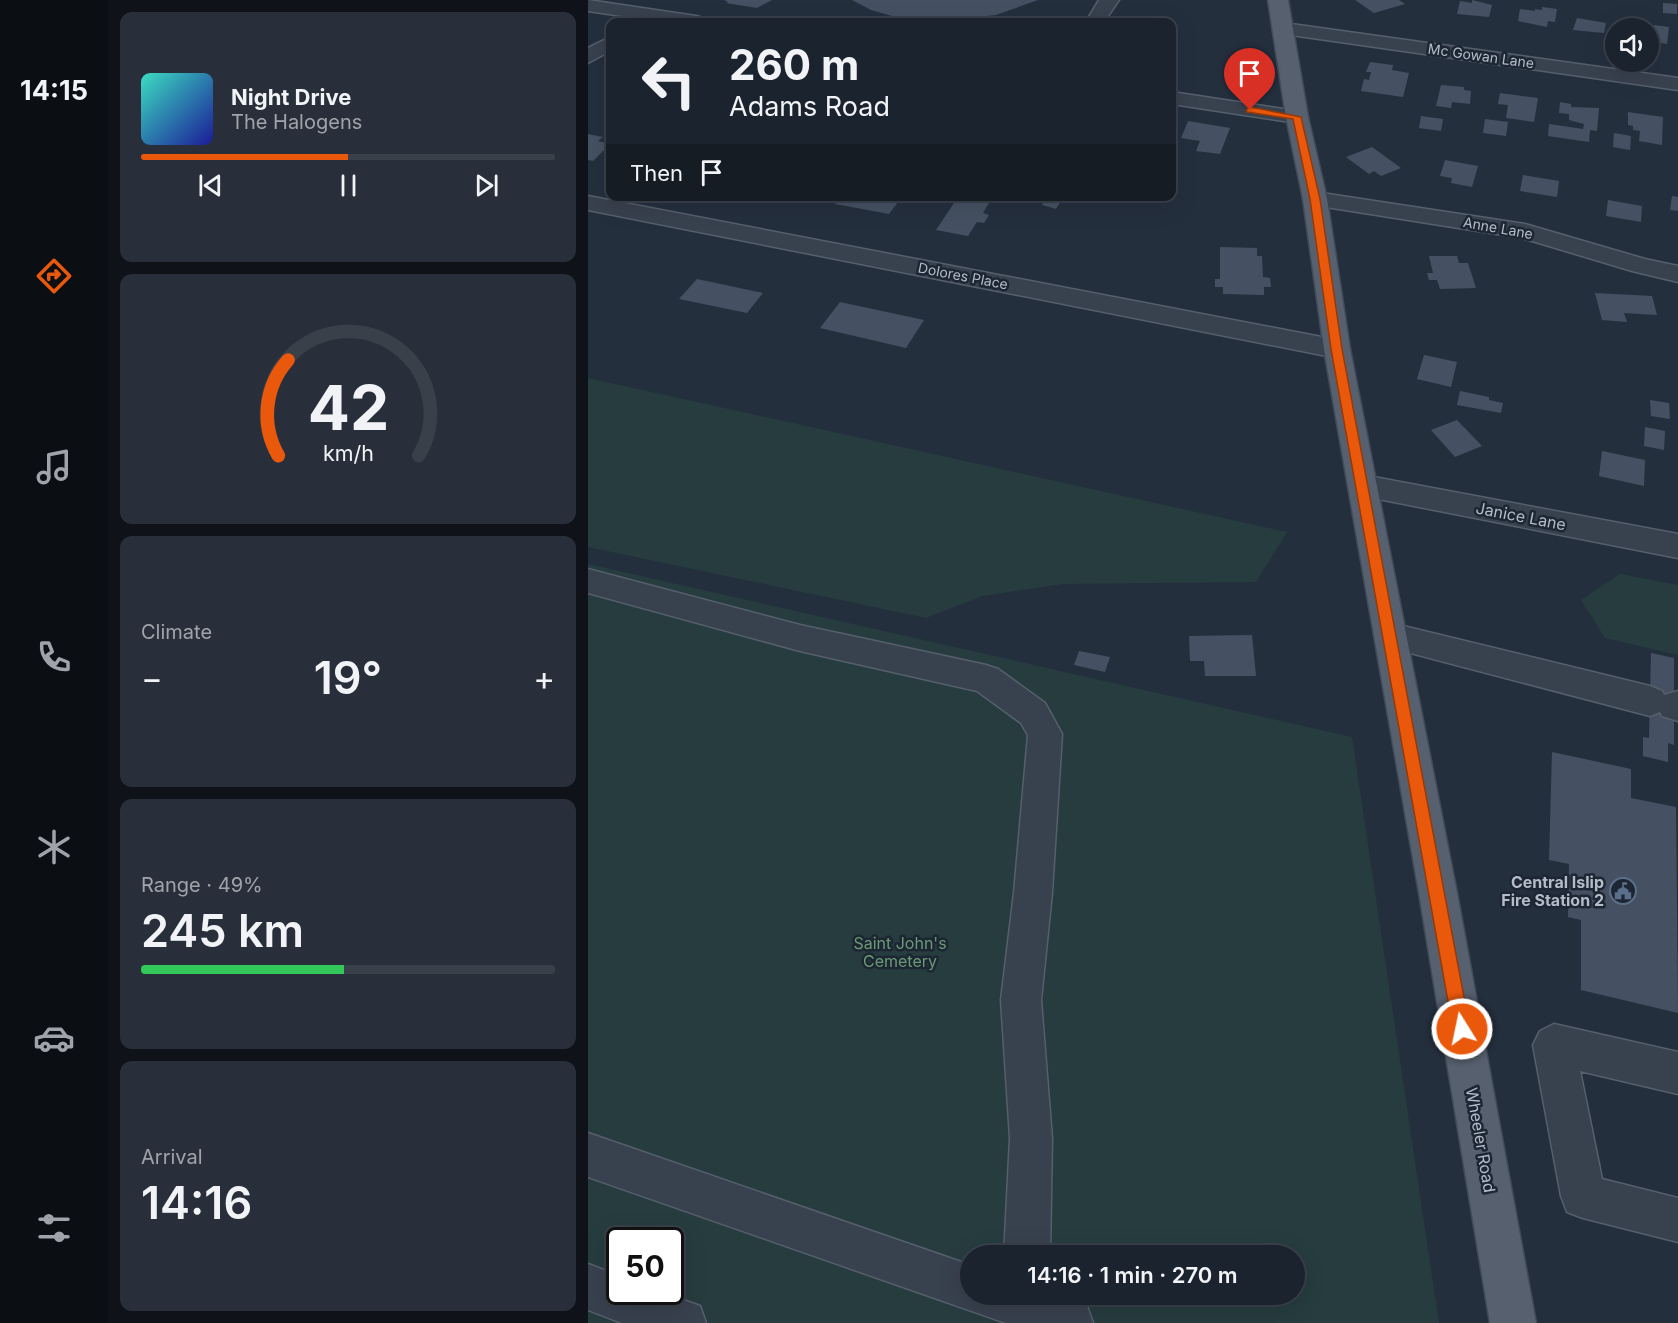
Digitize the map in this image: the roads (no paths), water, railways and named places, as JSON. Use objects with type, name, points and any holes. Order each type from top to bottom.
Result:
[{"type":"main road","name":"Wheeler Road","points":[[1281,15],[1297,117],[1315,199],[1337,349],[1364,486],[1513,1323]]},
{"type":"street","points":[[1098,18],[1109,0]]},
{"type":"street","points":[[588,5],[643,18]]},
{"type":"street","name":"Mc Gowan Lane","points":[[1281,15],[1678,84]]},
{"type":"street","points":[[588,57],[606,46]]},
{"type":"street","points":[[1176,99],[1297,117]]},
{"type":"street","name":"Anne Lane","points":[[1315,199],[1525,231],[1641,266],[1678,274]]},
{"type":"street","name":"Dolores Place","points":[[588,203],[1337,349]]},
{"type":"street","name":"Janice Lane","points":[[1364,486],[1678,546]]},
{"type":"street","points":[[588,581],[800,638],[986,679],[1033,713],[1045,734],[1034,881],[1020,1000],[1031,1138],[1027,1245]]},
{"type":"street","points":[[1391,636],[1667,704]]},
{"type":"street","points":[[1678,1072],[1554,1045],[1583,1196],[1678,1220]]},
{"type":"street","points":[[588,1155],[960,1285]]},
{"type":"street","points":[[588,1287],[683,1323]]},
{"type":"street","points":[[1018,1305],[1070,1323]]},
{"type":"place","name":"Central Islip Fire Station 2","points":[[1623,891]]},
{"type":"park label","name":"Saint John's Cemetery","points":[[900,952]]}]
